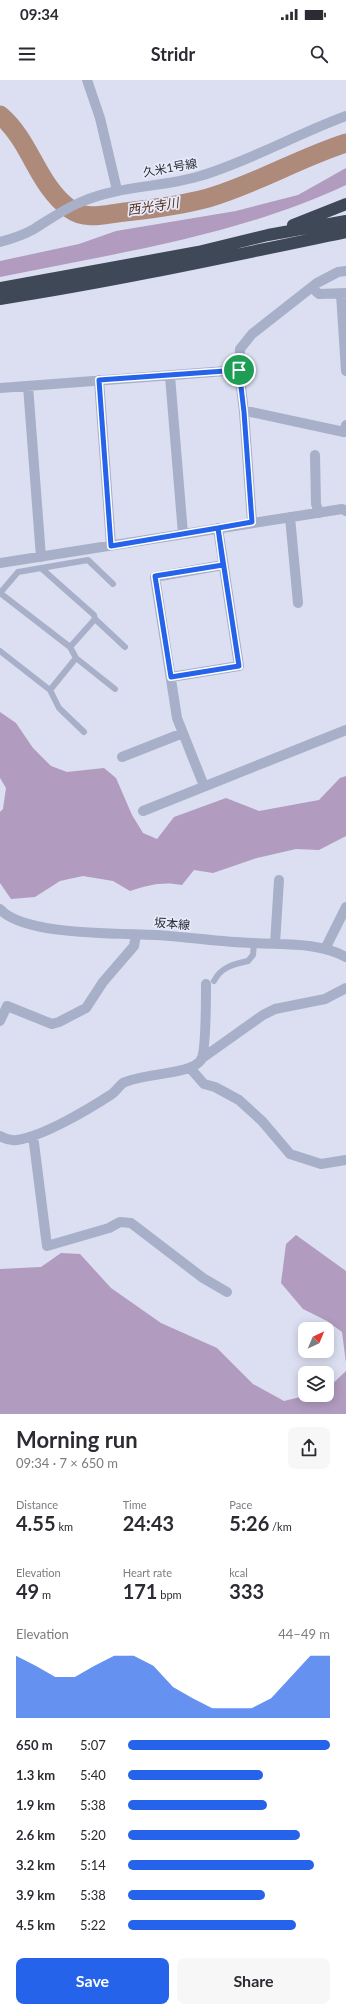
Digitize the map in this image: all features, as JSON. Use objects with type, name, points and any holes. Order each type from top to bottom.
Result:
[{"type":"highway","points":[[268,235],[346,204]]},
{"type":"highway","points":[[0,288],[198,252],[268,235],[346,222]]},
{"type":"highway","points":[[0,299],[58,290],[193,264],[346,232]]},
{"type":"highway","points":[[302,241],[346,239]]},
{"type":"street","points":[[88,80],[100,118],[116,190]]},
{"type":"street","name":"久米1号線","points":[[0,242],[32,230],[58,213],[81,202],[116,190],[188,180],[218,171],[314,128],[346,116]]},
{"type":"street","points":[[252,522],[244,412],[239,370],[240,349],[244,342],[252,334],[312,288],[338,272],[346,271]]},
{"type":"street","points":[[312,288],[320,294],[344,293],[346,371]]},
{"type":"street","points":[[0,388],[239,370]]},
{"type":"street","points":[[170,376],[183,534]]},
{"type":"street","points":[[99,380],[111,546]]},
{"type":"street","points":[[28,386],[41,557]]},
{"type":"street","points":[[244,412],[251,412],[344,432],[346,425]]},
{"type":"street","points":[[315,455],[316,504],[319,513]]},
{"type":"street","points":[[0,563],[252,522],[342,509],[346,511]]},
{"type":"street","points":[[290,517],[298,603]]},
{"type":"street","points":[[171,677],[239,666],[218,528]]},
{"type":"street","points":[[204,786],[177,718],[155,576],[223,565]]},
{"type":"street","points":[[143,811],[346,730]]},
{"type":"street","points":[[122,757],[183,733]]},
{"type":"street","points":[[275,944],[279,880]]},
{"type":"street","points":[[325,949],[346,907]]},
{"type":"street","name":"坂本線","points":[[0,909],[18,922],[32,926],[95,933],[308,946],[325,949],[346,957]]},
{"type":"street","points":[[0,1021],[8,1006],[52,1024],[86,1008],[103,982],[134,946],[136,935]]},
{"type":"street","points":[[201,1059],[204,1046],[210,983]]},
{"type":"street","points":[[0,1136],[7,1140],[16,1141],[45,1132],[104,1099],[122,1084],[132,1079],[190,1068],[263,1015],[275,1009],[325,999],[346,988]]},
{"type":"street","points":[[190,1068],[204,1084],[215,1087],[239,1100],[262,1121],[290,1154],[321,1164],[346,1160]]},
{"type":"street","points":[[32,1136],[47,1246],[109,1228],[120,1222],[131,1223],[203,1278],[227,1292]]},
{"type":"lane","points":[[113,584],[88,560],[18,572],[0,593],[70,647],[76,658],[115,689]]},
{"type":"lane","points":[[41,568],[94,615],[95,619],[125,647]]},
{"type":"lane","points":[[70,647],[95,619]]},
{"type":"lane","points":[[0,651],[50,690],[59,708],[84,732]]},
{"type":"lane","points":[[50,690],[76,658]]},
{"type":"lane","points":[[210,983],[229,965],[248,961],[253,955],[254,943]]},
{"type":"shaded area","points":[[346,168],[346,185],[305,203],[262,218],[132,251],[0,277],[0,261],[79,244],[116,231],[236,211],[298,195]]},
{"type":"shaded area","points":[[0,712],[16,723],[33,748],[51,766],[67,772],[104,768],[116,778],[132,815],[143,833],[157,839],[174,817],[226,798],[259,811],[319,800],[340,778],[346,776],[346,836],[319,850],[296,849],[257,858],[213,873],[194,870],[182,885],[168,883],[156,884],[130,891],[113,881],[83,876],[60,881],[35,897],[11,899],[0,883],[0,812],[3,809],[6,788],[0,778]]},
{"type":"shaded area","points":[[296,1235],[346,1271],[346,1363],[342,1332],[334,1326],[334,1322],[328,1322],[303,1309],[281,1283],[286,1244]]},
{"type":"shaded area","points":[[61,1253],[80,1254],[111,1288],[161,1323],[217,1348],[253,1384],[284,1401],[298,1398],[298,1402],[334,1402],[334,1382],[346,1371],[346,1414],[0,1414],[0,1269],[41,1267]]},
{"type":"waterway","name":"西光寺川","points":[[0,115],[19,137],[42,176],[59,199],[76,213],[89,216],[156,208],[208,198],[243,186],[311,156],[346,143]]},
{"type":"route","points":[[239,370],[99,380],[111,546],[218,528],[223,565],[155,576],[171,677],[239,666],[218,528],[252,522],[244,412],[239,370]]}]
